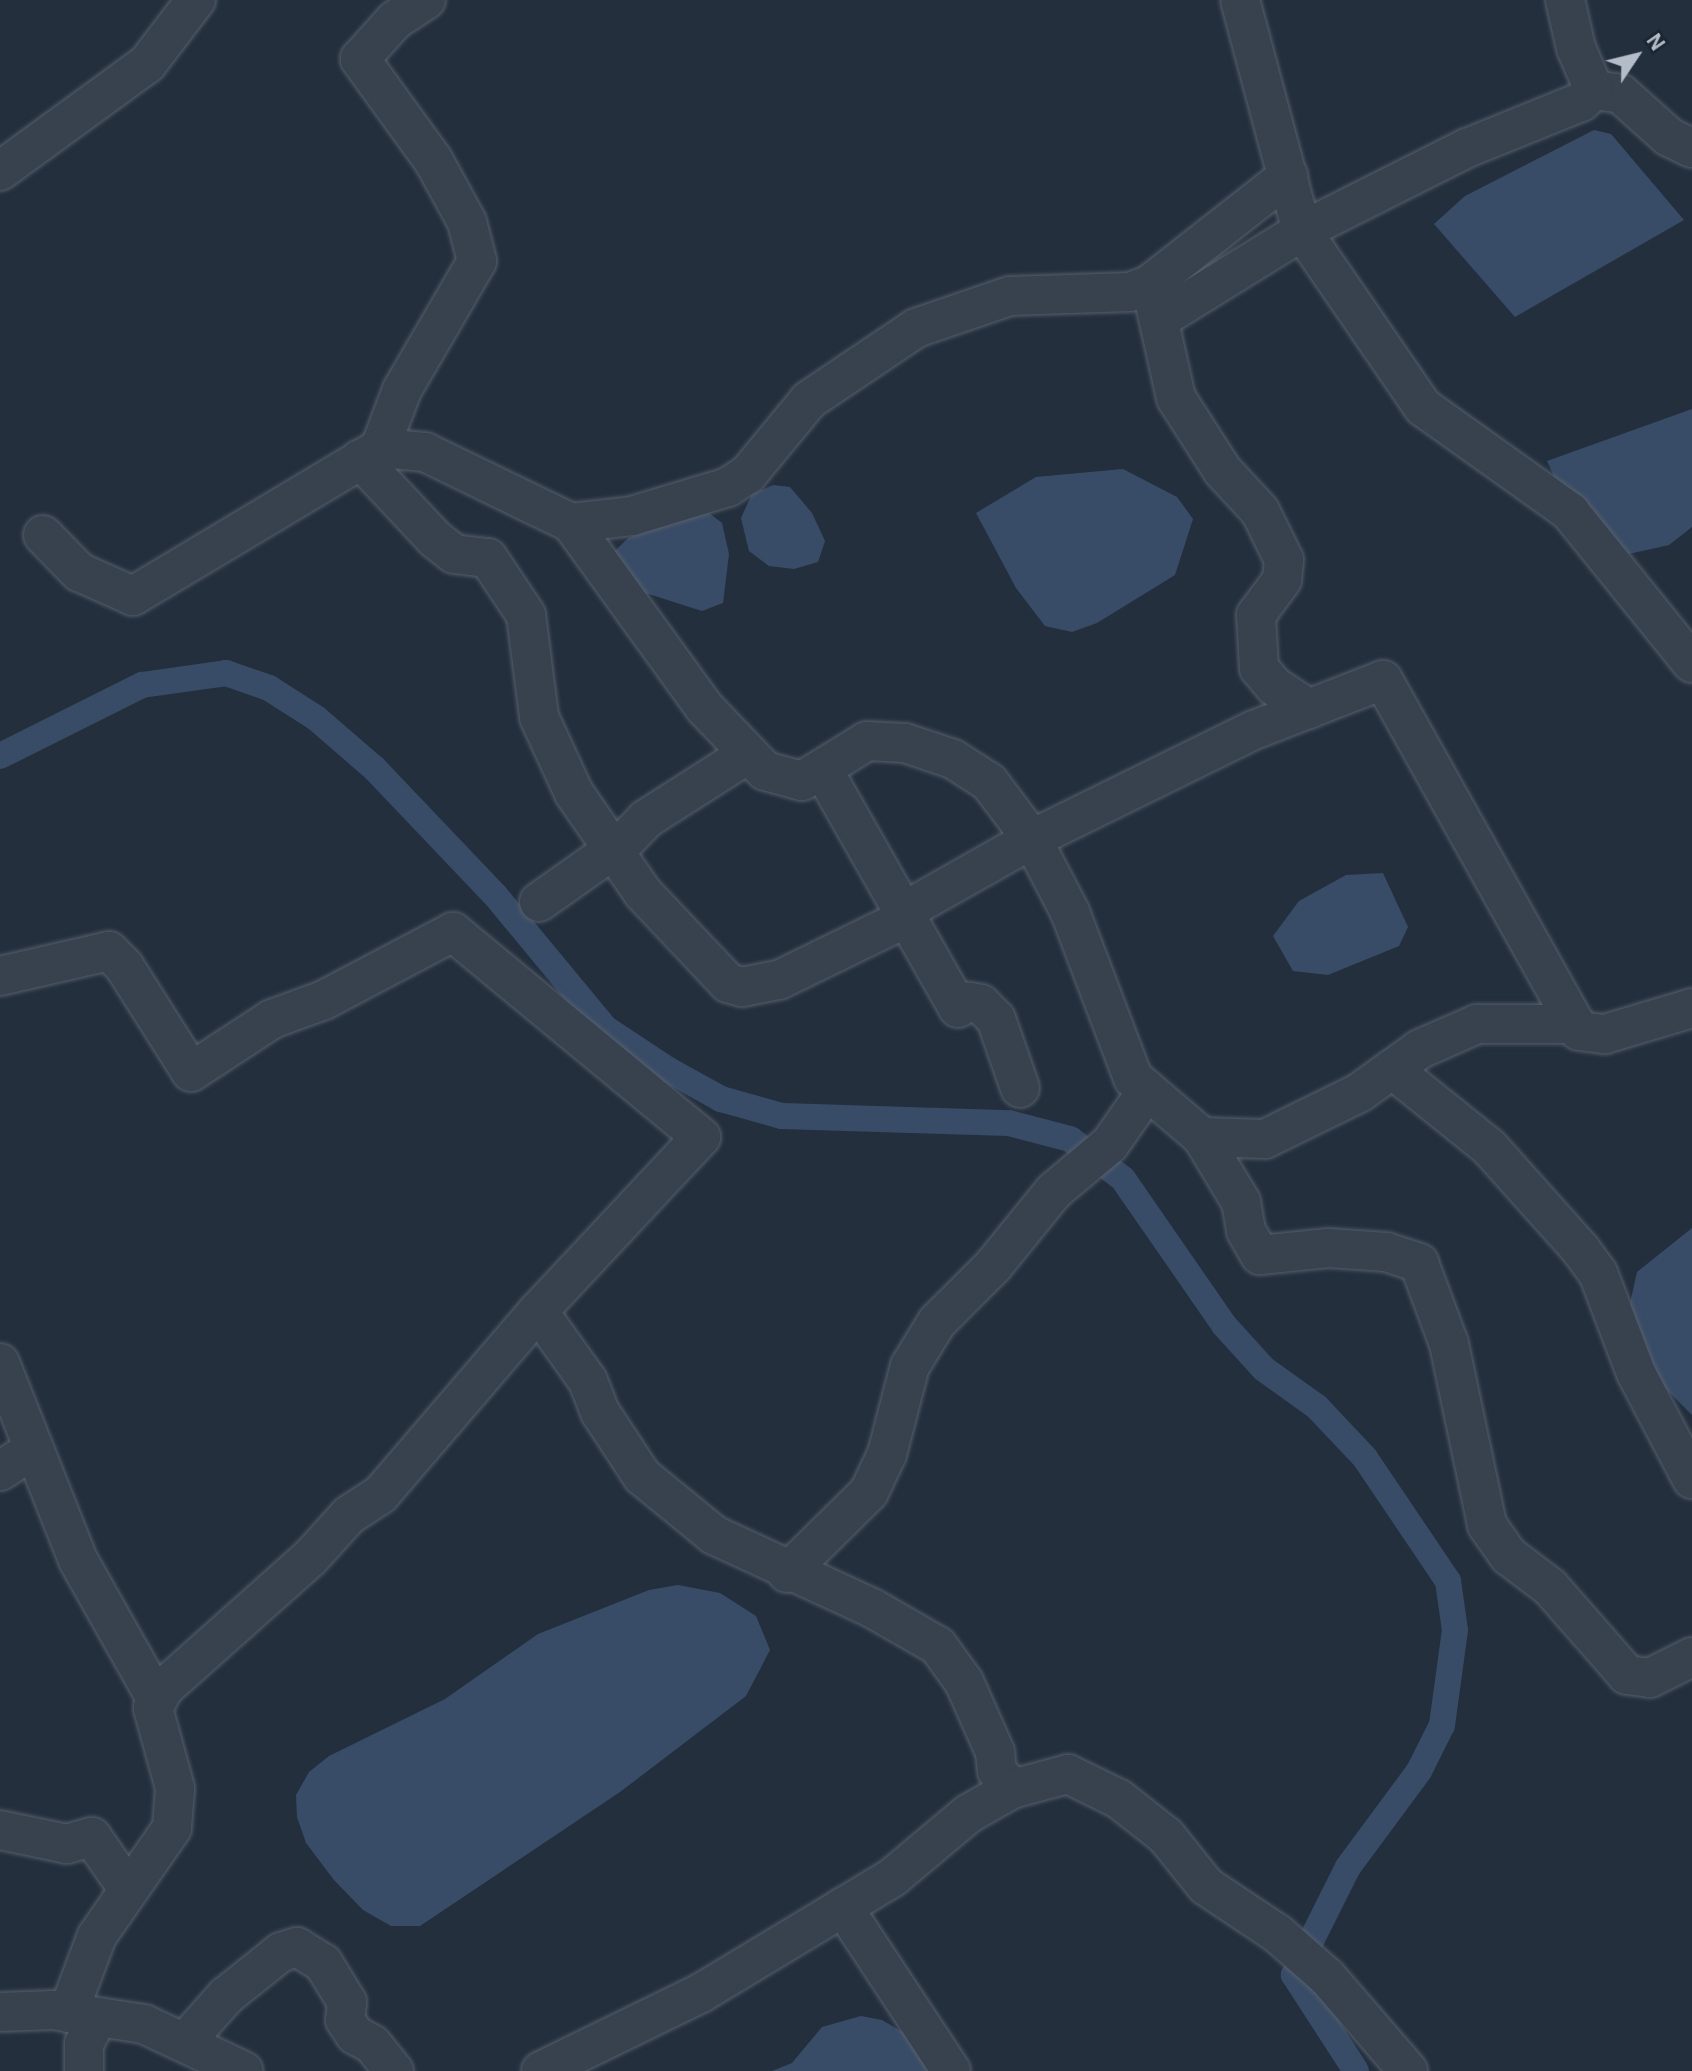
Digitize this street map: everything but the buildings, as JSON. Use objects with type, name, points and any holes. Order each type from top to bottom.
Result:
[{"type":"street","points":[[0,171],[136,74],[171,38],[196,0]]},
{"type":"street","points":[[370,454],[402,390],[477,261],[467,222],[433,160],[360,59],[395,20],[426,0]]},
{"type":"street","points":[[1240,0],[1302,231],[1423,407],[1570,512],[1692,663]]},
{"type":"street","points":[[1565,0],[1576,48],[1594,90]]},
{"type":"street","points":[[571,523],[632,516],[728,487],[748,474],[809,400],[916,328],[1010,296],[1130,292],[1154,302],[1467,148],[1581,102],[1594,90]]},
{"type":"street","points":[[1594,90],[1621,94],[1669,137],[1692,148]]},
{"type":"street","points":[[1154,302],[1288,176]]},
{"type":"street","points":[[1154,302],[1176,398],[1222,470],[1260,511],[1284,560],[1282,580],[1256,615],[1259,668],[1274,686],[1309,709]]},
{"type":"street","points":[[43,535],[79,572],[133,596],[370,454],[425,452],[571,523],[704,707],[746,755],[780,778],[802,781],[824,772],[867,741],[905,743],[934,752],[989,782],[1032,839],[1070,912],[1125,1061],[1147,1091],[1202,1137],[1241,1202],[1246,1231],[1260,1255],[1329,1248],[1386,1252],[1419,1263],[1449,1344],[1487,1525],[1509,1556],[1550,1587],[1627,1675],[1650,1678],[1692,1657]]},
{"type":"street","points":[[370,454],[435,539],[454,554],[488,558],[526,615],[546,739],[574,793],[643,893],[728,983],[742,987],[779,980],[904,915],[1032,839],[1254,730],[1383,680],[1579,1031],[1605,1034],[1692,1008]]},
{"type":"street","points":[[539,902],[615,849],[646,819],[746,755]]},
{"type":"street","points":[[824,772],[958,1008],[969,1002],[981,1004],[996,1019],[1020,1088]]},
{"type":"street","points":[[0,976],[109,951],[124,966],[191,1072],[272,1019],[324,1000],[453,932],[603,1061],[701,1137],[538,1311],[381,1494],[349,1515],[298,1570],[188,1661],[157,1700],[153,1708],[176,1807],[164,1844],[128,1889],[97,1936],[83,2015],[84,2071]]},
{"type":"street","points":[[1202,1137],[1265,1139],[1359,1093],[1454,1031],[1477,1024],[1575,1024]]},
{"type":"street","points":[[1392,1069],[1489,1147],[1598,1273],[1636,1373],[1692,1479]]},
{"type":"street","points":[[787,1573],[869,1492],[887,1454],[910,1366],[937,1322],[993,1266],[1054,1191],[1110,1144],[1147,1091]]},
{"type":"street","points":[[538,1311],[588,1381],[600,1412],[642,1476],[714,1535],[787,1573],[872,1608],[938,1646],[964,1682],[995,1752],[997,1771],[1012,1789]]},
{"type":"street","points":[[0,1363],[78,1560],[157,1700]]},
{"type":"street","points":[[0,1471],[34,1449]]},
{"type":"street","points":[[541,2071],[701,1993],[893,1877],[968,1814],[1012,1789],[1068,1774],[1086,1780],[1143,1816],[1206,1886],[1278,1934],[1369,2023],[1408,2071]]},
{"type":"street","points":[[0,1830],[67,1844],[92,1837],[128,1889]]},
{"type":"street","points":[[843,1907],[951,2071]]},
{"type":"street","points":[[186,2041],[226,1996],[281,1952],[297,1947],[323,1963],[347,2002],[345,2020],[355,2035],[372,2044],[394,2071]]},
{"type":"street","points":[[0,2012],[83,2015],[144,2024],[186,2041],[244,2071]]},
{"type":"water","points":[[1594,130],[1611,134],[1684,220],[1515,317],[1434,224],[1465,196]]},
{"type":"water","points":[[1692,409],[1692,527],[1669,545],[1624,555],[1560,490],[1547,461]]},
{"type":"water","points":[[1123,469],[1177,497],[1193,519],[1175,575],[1097,623],[1072,632],[1045,626],[1016,588],[976,513],[1036,477]]},
{"type":"water","points":[[773,485],[790,487],[812,513],[825,541],[818,562],[794,569],[769,566],[749,551],[741,518],[752,494]]},
{"type":"water","points":[[704,509],[722,523],[729,554],[723,603],[702,611],[633,589],[614,552],[628,538]]},
{"type":"water","points":[[1383,873],[1408,927],[1399,946],[1328,975],[1293,971],[1273,936],[1299,901],[1346,875]]},
{"type":"water","points":[[1692,1228],[1692,1415],[1657,1380],[1629,1308],[1637,1272]]},
{"type":"water","points":[[678,1585],[720,1593],[756,1616],[770,1650],[746,1696],[620,1792],[420,1926],[391,1926],[363,1910],[334,1880],[306,1843],[297,1817],[296,1795],[309,1772],[329,1756],[445,1699],[538,1634],[649,1590]]},
{"type":"water","points":[[861,2016],[882,2020],[908,2035],[929,2071],[772,2071],[792,2063],[822,2027]]},
{"type":"waterway","points":[[0,756],[142,685],[226,673],[269,688],[316,718],[374,768],[495,895],[605,1028],[667,1069],[721,1099],[782,1116],[1009,1123],[1070,1139],[1123,1179],[1224,1325],[1264,1369],[1317,1407],[1365,1458],[1448,1581],[1455,1630],[1442,1725],[1419,1771],[1348,1867],[1294,1975],[1356,2071]]}]
